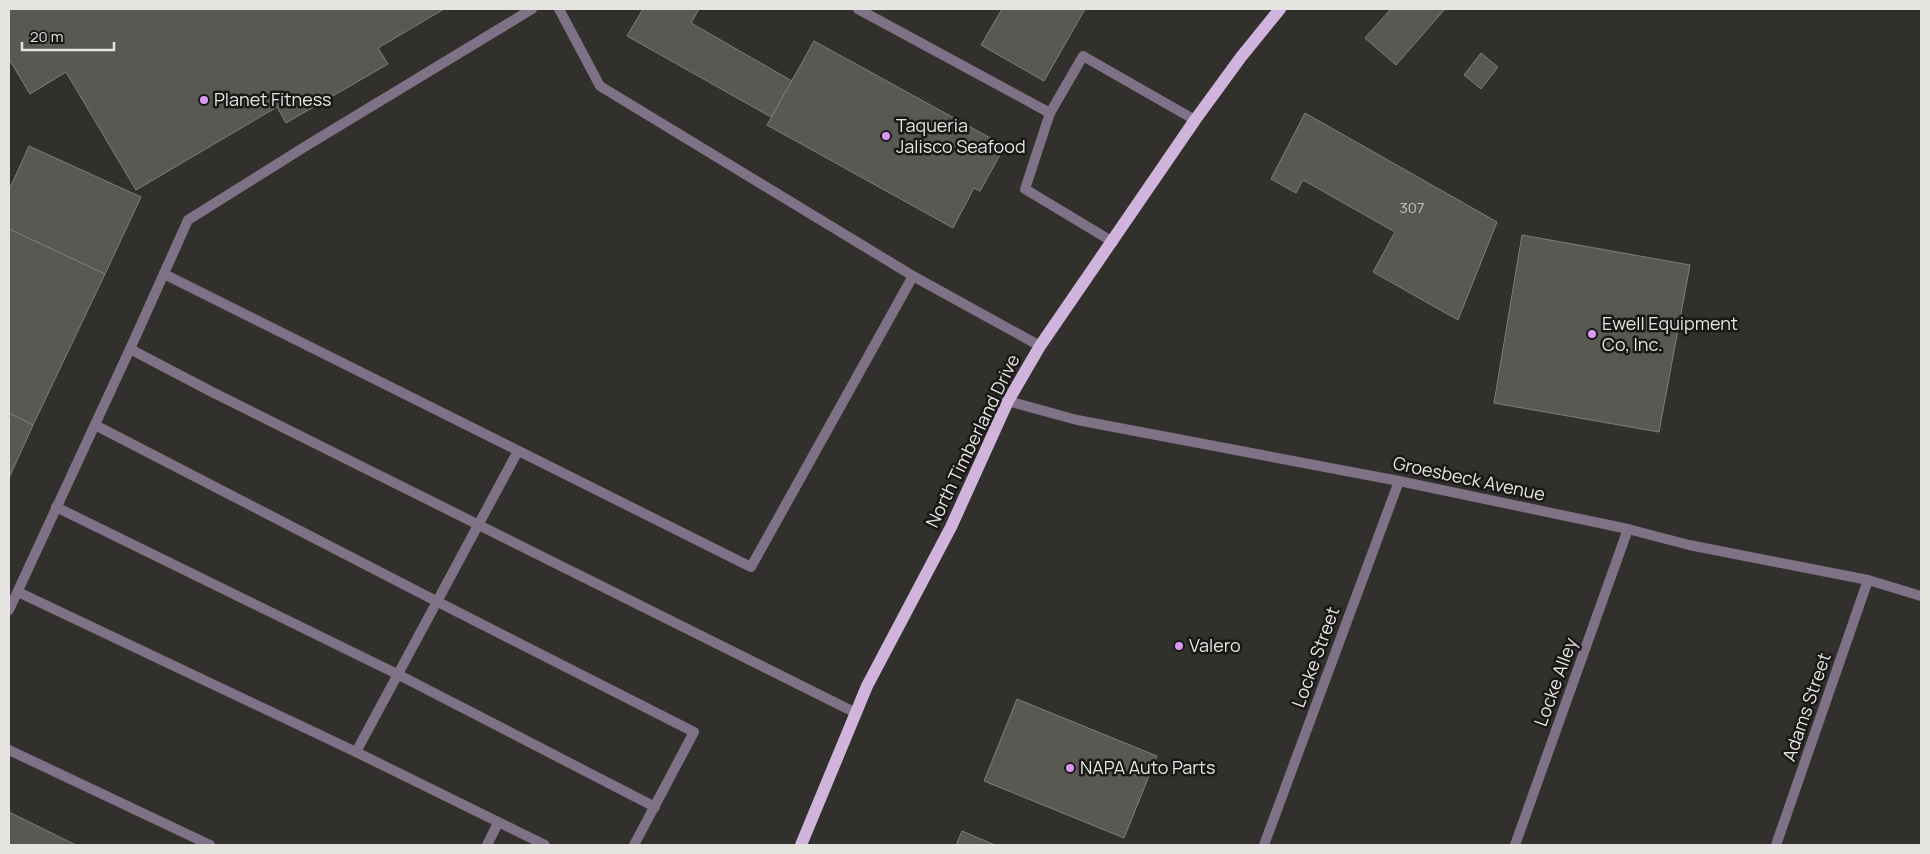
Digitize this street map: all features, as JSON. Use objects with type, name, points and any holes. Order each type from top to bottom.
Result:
[{"type":"main road","name":"North Timberland Drive","points":[[800,845],[867,686],[951,527],[1008,400],[1040,346],[1195,120],[1241,57],[1280,9]]},
{"type":"street","points":[[9,610],[188,220],[532,9]]},
{"type":"street","points":[[559,9],[600,86],[913,276],[1040,346]]},
{"type":"street","points":[[858,9],[1050,113]]},
{"type":"street","points":[[1113,242],[1025,189],[1050,113],[1083,56],[1195,120]]},
{"type":"street","points":[[164,274],[751,567],[913,276]]},
{"type":"street","points":[[130,349],[214,394],[856,713]]},
{"type":"street","name":"Groesbeck Avenue","points":[[1008,400],[1077,420],[1399,481],[1628,529],[1689,545],[1868,580],[1921,596]]},
{"type":"street","points":[[95,425],[694,732],[634,845]]},
{"type":"street","points":[[356,752],[518,451]]},
{"type":"street","name":"Locke Street","points":[[1264,845],[1399,481]]},
{"type":"street","points":[[56,508],[398,675],[655,807]]},
{"type":"street","name":"Locke Alley","points":[[1515,845],[1628,529]]},
{"type":"street","name":"Adams Street","points":[[1776,845],[1868,580]]},
{"type":"street","points":[[18,592],[356,752],[544,845]]},
{"type":"street","points":[[9,750],[210,845]]},
{"type":"street","points":[[487,845],[498,822]]},
{"type":"building","name":"Planet Fitness","points":[[9,9],[444,9],[378,48],[388,64],[286,123],[277,107],[136,190],[66,72],[30,94],[9,59]]},
{"type":"building","points":[[643,9],[699,9],[691,23],[792,81],[771,117],[627,36]]},
{"type":"building","points":[[1002,9],[1085,9],[1044,81],[981,45]]},
{"type":"building","points":[[1391,9],[1445,9],[1396,65],[1365,38]]},
{"type":"building","name":"Taqueria Jalisco Seafood","points":[[814,41],[1005,146],[980,191],[974,188],[953,228],[767,125]]},
{"type":"building","points":[[1481,53],[1498,67],[1481,89],[1464,75]]},
{"type":"building","points":[[1305,113],[1497,222],[1458,320],[1373,272],[1395,232],[1303,180],[1296,193],[1271,179]]},
{"type":"building","points":[[29,146],[141,197],[105,274],[9,229],[9,190]]},
{"type":"building","points":[[9,229],[105,274],[33,425],[9,413]]},
{"type":"building","name":"Ewell Equipment Co, Inc.","points":[[1522,235],[1690,265],[1659,432],[1494,403]]},
{"type":"building","points":[[9,413],[33,425],[9,478]]},
{"type":"building","name":"NAPA Auto Parts","points":[[1017,699],[1157,756],[1124,838],[984,781]]},
{"type":"building","points":[[9,812],[76,845],[9,845]]},
{"type":"building","points":[[962,831],[995,845],[956,845]]},
{"type":"place","name":"Planet Fitness","points":[[204,100]]},
{"type":"place","name":"Taqueria Jalisco Seafood","points":[[886,136]]},
{"type":"place","name":"Ewell Equipment Co, Inc.","points":[[1592,334]]},
{"type":"place","name":"Valero","points":[[1179,646]]},
{"type":"place","name":"NAPA Auto Parts","points":[[1070,768]]}]
